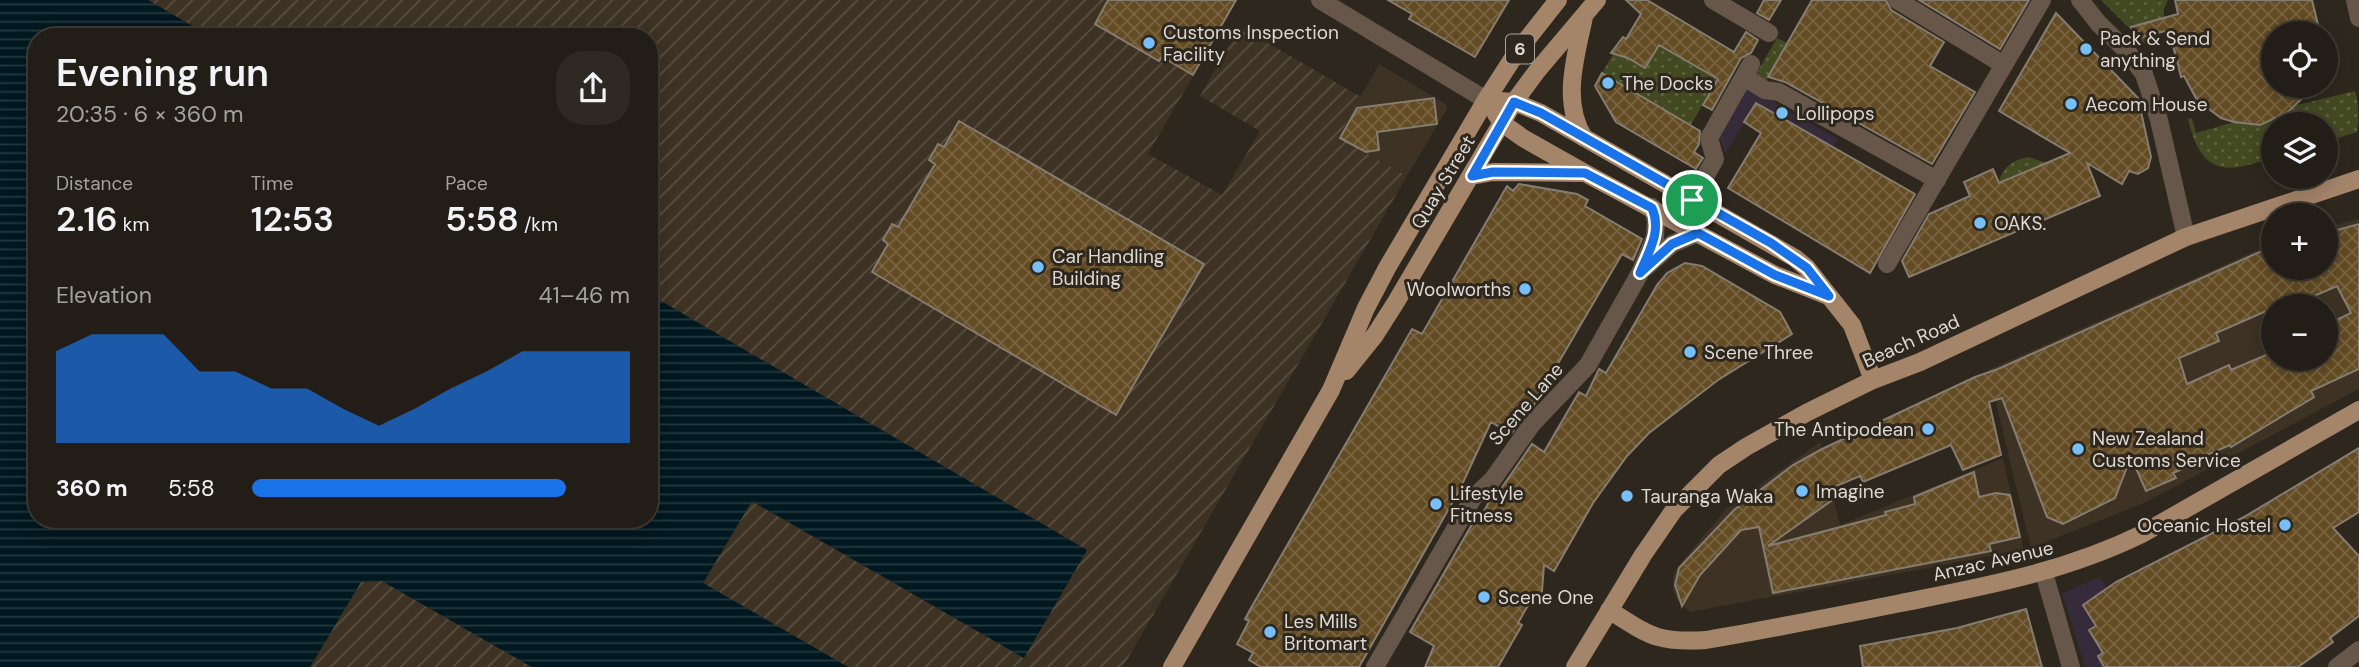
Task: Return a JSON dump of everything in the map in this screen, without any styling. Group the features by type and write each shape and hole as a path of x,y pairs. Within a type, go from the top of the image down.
{"main road":[{"name":"Quay Street","path":"1172,667 1331,390 1366,308 1387,268 1486,100 1517,52 1558,0"},
{"name":"Quay Street","path":"1331,390 1375,335 1514,102 1536,71 1590,7"},
{"path":"1584,138 1572,115 1571,104 1574,66 1590,7"},
{"path":"1486,100 1514,102 1541,113 1795,258 1807,268 1852,326 1873,380"},
{"path":"1486,100 1502,123 1523,138 1775,275 1829,296"},
{"path":"1472,176 1493,172 1585,173"},
{"name":"Beach Road","path":"1574,667 1674,510 1720,465 1808,412 1873,380 1920,362 2186,237 2359,179"},
{"name":"Anzac Avenue","path":"1609,610 1662,640 1706,640 2044,573 2109,550 2142,534 2359,410"}],"street":[{"path":"1320,0 1486,100"},
{"path":"1713,0 1769,33"},
{"path":"1897,0 2004,65"},
{"path":"1887,264 2042,0"},
{"path":"2080,0 2144,74 2157,114 2186,237"},
{"path":"2355,0 2359,18"},
{"path":"1692,200 1715,159 1709,138 1747,71 1765,90 1779,92 1937,180"},
{"name":"Scene Lane","path":"1375,667 1473,498 1493,479 1532,424 1588,365 1640,273 1656,237 1656,221 1652,208"},
{"name":"Scene Lane","path":"1640,273 1672,244 1698,233"},
{"path":"2044,573 2071,667"},
{"path":"2337,667 2359,650"}],"shaded area":[{"path":"148,0 1237,0 1148,154 1222,195 1260,131 1200,96 1240,27 1361,97 1338,137 1407,176 1123,667 848,667 703,583 751,501 1024,658 1087,550 658,299 658,28 196,28"},
{"path":"1379,64 1446,104 1447,109 1407,176 1337,137"},
{"name":"Lollipops","path":"1747,87 1838,139 1833,147 1756,103 1725,154 1719,136"},
{"path":"2359,219 2359,389 2146,502 2031,548 1988,370 2261,248 2261,280 2338,280 2338,224"},
{"path":"1820,442 1840,525 2003,458 2024,550 1690,612 1678,602 1673,590 1676,569 1726,509"},
{"path":"2100,577 2155,667 2085,667 2062,593"},
{"path":"382,581 532,667 310,667 361,582"}],"green space":[{"path":"2101,0 2168,0 2164,18 2156,21 2158,33 2146,45"},
{"path":"1777,38 1787,43 1765,83 1752,75 1756,68 1759,69"},
{"path":"1659,45 1718,79 1690,126 1602,73 1614,53"},
{"path":"2355,91 2357,132 2338,138 2338,112 2288,112 2297,105 2338,98 2338,95"},
{"path":"2192,118 2196,133 2234,122 2254,125 2261,123 2261,161 2228,168 2217,166 2200,151 2188,119"},
{"path":"2028,157 2047,163 1999,183 2009,165"}],"water":[{"path":"0,0 148,0 196,28 28,28 28,528 658,528 658,299 1087,550 1024,658 752,501 703,583 848,667 532,667 382,581 361,582 310,667 0,667"}],"building":[{"path":"1108,0 1236,0 1193,75 1162,57 1159,61 1095,24"},
{"path":"1388,0 1509,0 1475,57 1409,19 1412,14"},
{"path":"1626,0 1647,0 1734,52 1746,32 1758,40 1751,53 1741,58 1712,110 1703,105 1718,79 1659,45 1645,68 1628,58 1611,53 1623,37 1626,39 1641,14"},
{"path":"1764,0 1781,0 1769,20 1757,13"},
{"path":"1812,0 1886,0 1891,10 1944,42 1930,66 1975,92 1932,164 1785,82 1768,77"},
{"path":"1919,0 2029,0 2000,49"},
{"path":"2175,0 2312,0 2317,21 2261,21 2261,98 2303,98 2288,112 2261,112 2260,125 2221,118 2197,100 2184,76 2181,77 2169,30 2135,39 2131,27 2178,14"},
{"path":"2056,13 2138,98 2151,157 2148,168 2138,174 2129,171 2122,184 2087,163 2100,196 1909,277 1902,261 1929,214 1970,196 1964,182 1993,169 1999,183 2070,153 1999,111"},
{"path":"1602,73 1700,131 1699,144 1694,152 1703,158 1696,169 1616,122 1595,86"},
{"path":"1434,98 1437,124 1377,132 1379,150 1366,152 1340,138 1357,108"},
{"path":"1756,103 1915,194 1870,273 1728,188 1761,133 1744,122"},
{"name":"Car Handling Building","path":"959,121 1204,264 1116,415 872,272 888,244 883,240 892,224 898,227 935,164 929,160 938,144 944,147"},
{"path":"1519,184 1577,194 1588,200 1585,206 1642,239 1633,260 1622,254 1532,408 1511,434 1491,422 1460,489 1359,667 1261,667 1249,660 1253,653 1237,644 1249,621 1245,619 1412,329 1422,334 1507,186 1513,191"},
{"path":"2359,224 2359,369 2311,391 2314,397 2231,447 2230,445 2195,460 2196,463 2173,473 2176,478 2146,491 2131,457 2115,498 2063,524 2047,517 2002,398 1989,402 2001,455 1963,470 1951,445 1863,482 1860,476 1829,489 1831,501 1768,546 1886,515 1885,512 1915,504 1914,497 1974,472 1979,497 1996,493 2010,495 2020,537 1989,544 1991,551 1773,593 1759,527 1741,530 1700,575 1682,606 1675,585 1679,568 1734,510 1793,465 1975,377 2261,251 2261,280 2338,280 2338,230"},
{"path":"1685,263 1702,266 1780,312 1792,334 1718,380 1649,433 1627,456 1593,503 1554,571 1544,565 1542,591 1527,607 1518,623 1522,625 1498,667 1425,667 1434,646 1410,632 1478,514 1481,516 1493,495 1498,493 1532,444 1544,452 1579,392 1586,396 1599,369 1606,373 1657,285 1667,273"},
{"path":"2359,448 2359,512 2333,528 2359,556 2359,616 2330,638 2333,642 2298,667 2104,667 2098,656 2103,653 2089,630 2096,626 2083,605 2116,582 2244,517"},
{"path":"2026,609 2042,667 1863,667 1860,646 1957,628"}],"place":[{"name":"Customs Inspection Facility","path":"1149,43"},
{"name":"Pack & Send anything","path":"2086,49"},
{"name":"The Docks","path":"1608,83"},
{"name":"Aecom House","path":"2071,104"},
{"name":"Lollipops","path":"1782,113"},
{"name":"OAKS.","path":"1980,223"},
{"name":"Car Handling Building","path":"1038,267"},
{"name":"Woolworths","path":"1525,289"},
{"name":"Scene Three","path":"1690,352"},
{"name":"The Antipodean","path":"1928,429"},
{"name":"New Zealand Customs Service","path":"2078,449"},
{"name":"Imagine","path":"1802,491"},
{"name":"Tauranga Waka","path":"1627,496"},
{"name":"Lifestyle Fitness","path":"1436,504"},
{"name":"Oceanic Hostel","path":"2285,525"},
{"name":"Scene One","path":"1484,597"},
{"name":"Les Mills Britomart","path":"1270,632"}],"route":[{"path":"1514,102 1541,113 1692,200 1795,258 1807,268 1829,296 1775,275 1698,233 1672,244 1640,273 1656,237 1656,221 1652,208 1585,173 1493,172 1472,176 1514,102"}]}
